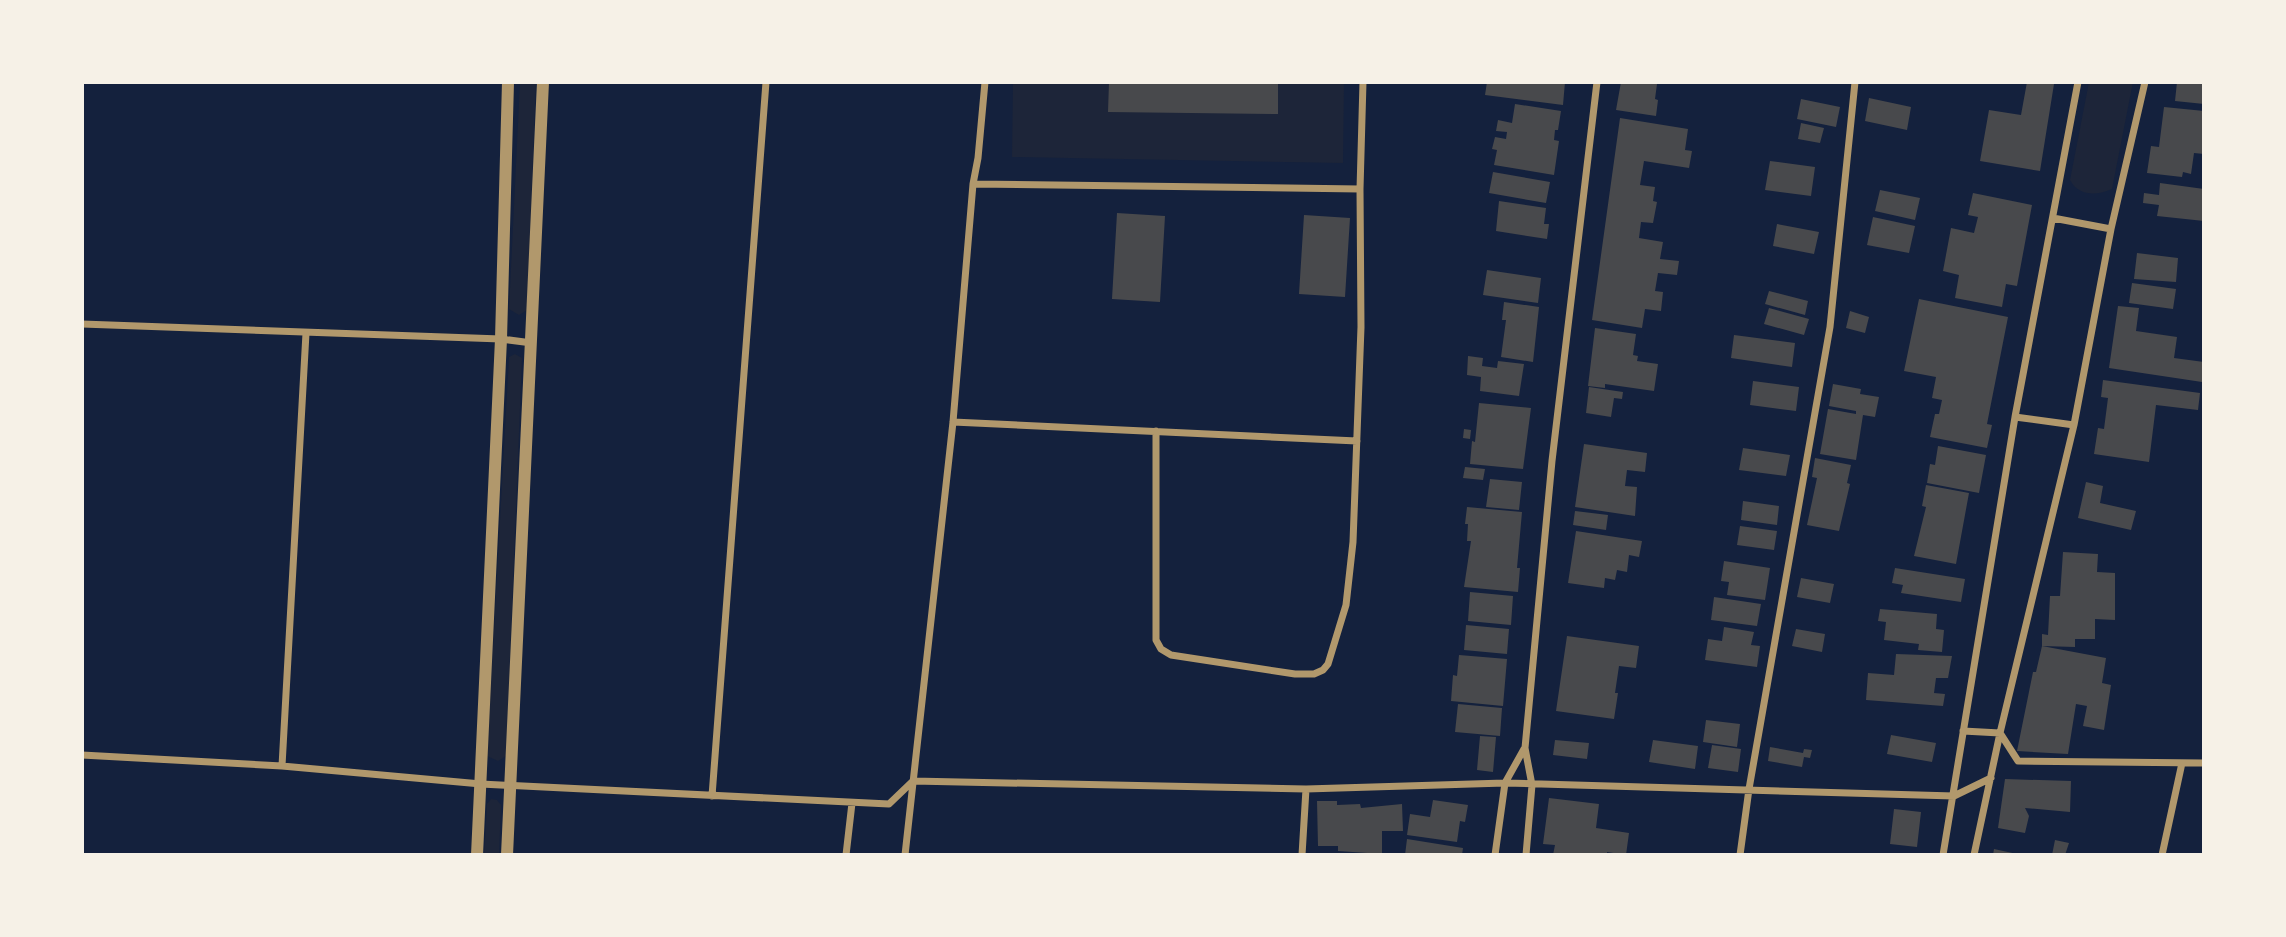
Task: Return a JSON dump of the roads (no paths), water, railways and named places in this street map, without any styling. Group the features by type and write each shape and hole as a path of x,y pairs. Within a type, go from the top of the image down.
{"street":[{"path":"477,855 501,340 508,82"},
{"path":"508,855 543,82"},
{"path":"712,796 766,82"},
{"path":"905,855 953,422 973,184 985,82"},
{"path":"1156,432 1156,640 1161,649 1171,655 1295,674 1314,674 1323,670 1328,664 1346,605 1353,542 1361,327 1360,189 1363,82"},
{"path":"1526,855 1532,785 1525,748 1552,461 1597,82"},
{"path":"1740,855 1749,789 1830,327 1855,82"},
{"path":"1943,855 2015,417 2078,82"},
{"path":"1974,855 2000,733 2074,425 2111,229 2144,82"},
{"path":"973,184 1360,189"},
{"path":"2053,218 2111,229"},
{"path":"82,324 532,343"},
{"path":"282,766 306,333"},
{"path":"2015,417 2074,425"},
{"path":"953,422 1357,441"},
{"path":"1964,731 2000,733"},
{"path":"2000,733 2018,761 2204,763"},
{"path":"1495,855 1505,783 1525,748"},
{"path":"82,755 282,766 511,786 889,804 913,780 1306,789 1505,783 1954,796 1991,778"},
{"path":"2162,855 2182,763"},
{"path":"1302,855 1306,789"},
{"path":"846,855 852,803"}]}
